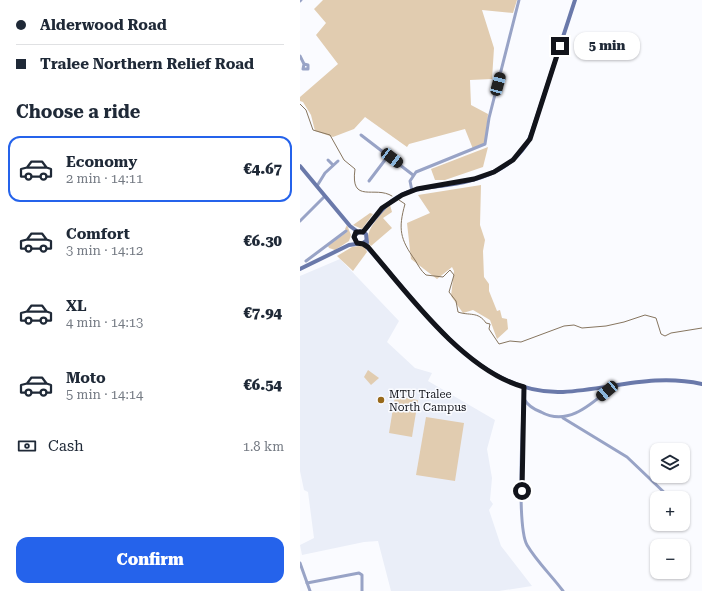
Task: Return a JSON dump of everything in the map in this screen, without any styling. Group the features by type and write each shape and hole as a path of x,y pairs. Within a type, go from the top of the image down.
{"main road":[{"path":"575,0 532,132 527,143 519,154 502,168 480,177 447,185 412,190 387,204 364,233 365,242 441,330 484,368 507,381 524,387 563,392 652,380 681,381 702,384"},
{"path":"300,166 356,233 364,233"},
{"path":"300,269 331,255 348,245 354,239 356,233"},
{"path":"354,239 357,243"},
{"path":"348,245 365,242"}],"street":[{"path":"412,190 410,181 413,175 485,144 489,118 519,0"},
{"path":"300,56 304,64"},
{"path":"361,135 413,175"},
{"path":"369,181 388,156"},
{"path":"328,160 333,165"},
{"path":"317,186 325,173 338,161"},
{"path":"300,221 325,196"},
{"path":"306,259 346,231"},
{"path":"326,246 331,255"},
{"path":"524,387 522,506 524,533 527,545 563,591"},
{"path":"563,418 581,410 607,391"},
{"path":"524,397 527,405 537,411 546,415 563,418 627,458 662,491"},
{"path":"300,563 310,591"},
{"path":"307,583 359,573 362,575 362,591"}],"shaded area":[{"path":"323,0 517,0 513,13 482,10 494,48 492,79 470,80 471,105 488,114 485,143 473,149 465,129 409,144 407,147 365,117 354,129 333,137 315,131 311,115 303,102 300,101 300,97 338,64 316,35 326,23 314,9"},
{"path":"488,147 483,167 445,180 435,180 431,169"},
{"path":"481,185 480,225 485,240 483,251 484,277 489,284 489,291 497,311 500,310 502,318 507,319 508,329 497,339 490,320 473,310 463,313 451,296 454,271 452,267 437,279 411,259 407,223 430,213 418,195"},
{"path":"390,205 392,212 383,218 392,228 371,246 368,241 370,230 377,219"},
{"path":"370,213 373,214 362,229 353,225"},
{"path":"347,225 351,235 349,241 335,250 329,248 328,246 347,232 345,229"},
{"path":"352,247 365,247 367,252 353,271 337,256"},
{"name":"MTU Tralee North Campus","path":"340,259 399,321 387,342 415,368 432,373 428,381 495,420 487,449 492,478 490,500 493,504 489,510 501,546 532,586 499,591 391,591 378,541 364,542 302,555 300,545 314,538 308,492 304,490 300,471 300,276"},
{"path":"368,370 379,378 371,385 364,377"},
{"path":"395,396 418,400 412,437 389,433"},
{"path":"426,417 464,423 455,481 416,475"}],"waterway":[{"path":"300,104 306,110 313,130 330,135 344,160 355,169 354,180 356,187 365,192 385,193 392,196"},
{"path":"399,200 405,204 401,227 403,240 420,268 426,275 443,277 450,270 454,275 449,292 456,301 458,312 477,315 486,323 490,324 489,329 499,344 510,341 521,342 564,326 574,325 582,328 606,326 645,315 656,318 661,334 665,336 671,333 702,328"}],"place":[{"name":"MTU Tralee North Campus","path":"381,400"}],"route":[{"path":"522,491 524,387 494,375 474,361 441,330 368,247 355,241 354,234 360,231 363,232 382,208 394,198 417,189 447,185 487,175 502,168 513,160 530,139 560,46"}]}
